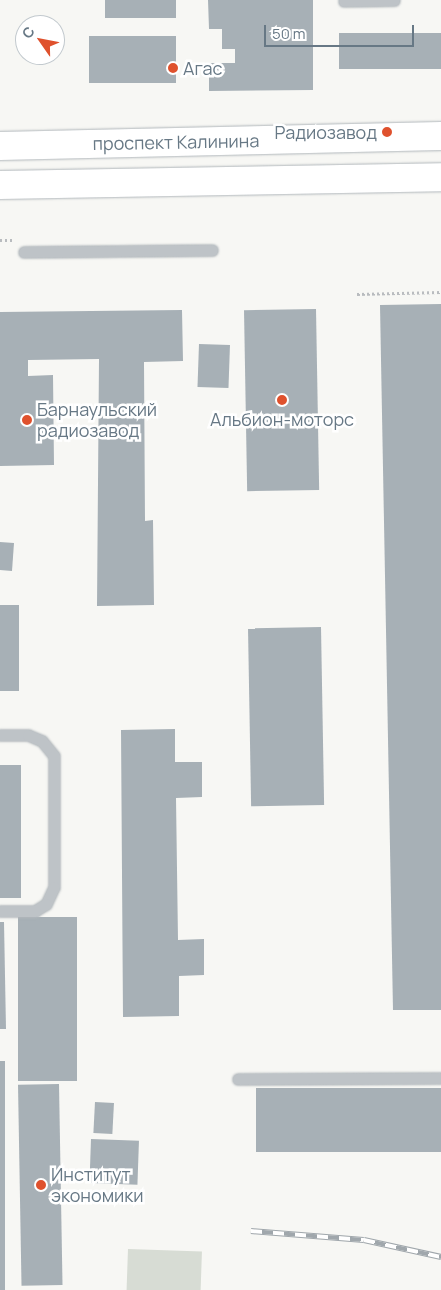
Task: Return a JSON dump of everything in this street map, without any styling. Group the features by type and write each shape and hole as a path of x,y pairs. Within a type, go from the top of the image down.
{"main road":[{"name":"проспект Калинина","path":"0,146 441,136"},
{"path":"0,185 441,177"}],"lane":[{"path":"344,2 394,0"},
{"path":"24,252 212,250"},
{"path":"0,735 28,734 42,741 54,756 54,887 46,904 35,911 0,911"},
{"path":"238,1079 441,1078"}],"path":[{"path":"357,294 441,292"}],"shaded area":[{"path":"128,1249 202,1252 201,1290 127,1290"}],"building":[{"path":"105,0 176,0 176,18 105,18"},
{"path":"208,0 313,0 313,90 209,91 209,63 235,63 235,49 222,49 222,29 209,29"},
{"path":"339,33 441,33 441,69 339,69"},
{"path":"89,36 176,36 176,83 89,83"},
{"path":"441,304 441,1010 393,1010 380,305"},
{"name":"Альбион-моторс","path":"316,309 319,490 247,491 244,310"},
{"name":"Барнаульский радиозавод","path":"182,310 183,361 144,362 145,521 153,520 154,605 97,606 99,359 28,360 28,376 53,375 54,465 0,466 0,312"},
{"path":"199,344 230,345 228,388 197,387"},
{"path":"0,542 14,543 12,571 0,570"},
{"path":"0,605 19,605 19,691 0,691"},
{"path":"321,627 324,805 251,806 248,628"},
{"path":"175,729 175,762 202,762 202,797 176,798 178,940 204,939 204,975 179,976 179,1016 123,1017 121,730"},
{"path":"0,765 21,765 21,898 0,898"},
{"path":"18,917 77,917 77,1081 18,1081"},
{"path":"0,922 4,922 6,1029 0,1029"},
{"path":"0,1061 5,1061 5,1290 0,1290"},
{"name":"Институт экономики","path":"59,1084 63,1285 22,1286 18,1085"},
{"path":"256,1088 441,1088 441,1152 256,1152"},
{"path":"95,1102 114,1103 112,1134 93,1133"},
{"path":"91,1139 139,1141 137,1185 89,1183"}],"railway":[{"path":"251,1231 364,1240 441,1257"}],"place":[{"name":"Агас","path":"173,68"},
{"name":"Радиозавод","path":"387,132"},
{"name":"Альбион-моторс","path":"282,400"},
{"name":"Барнаульский радиозавод","path":"27,420"},
{"name":"Институт экономики","path":"41,1185"}]}
